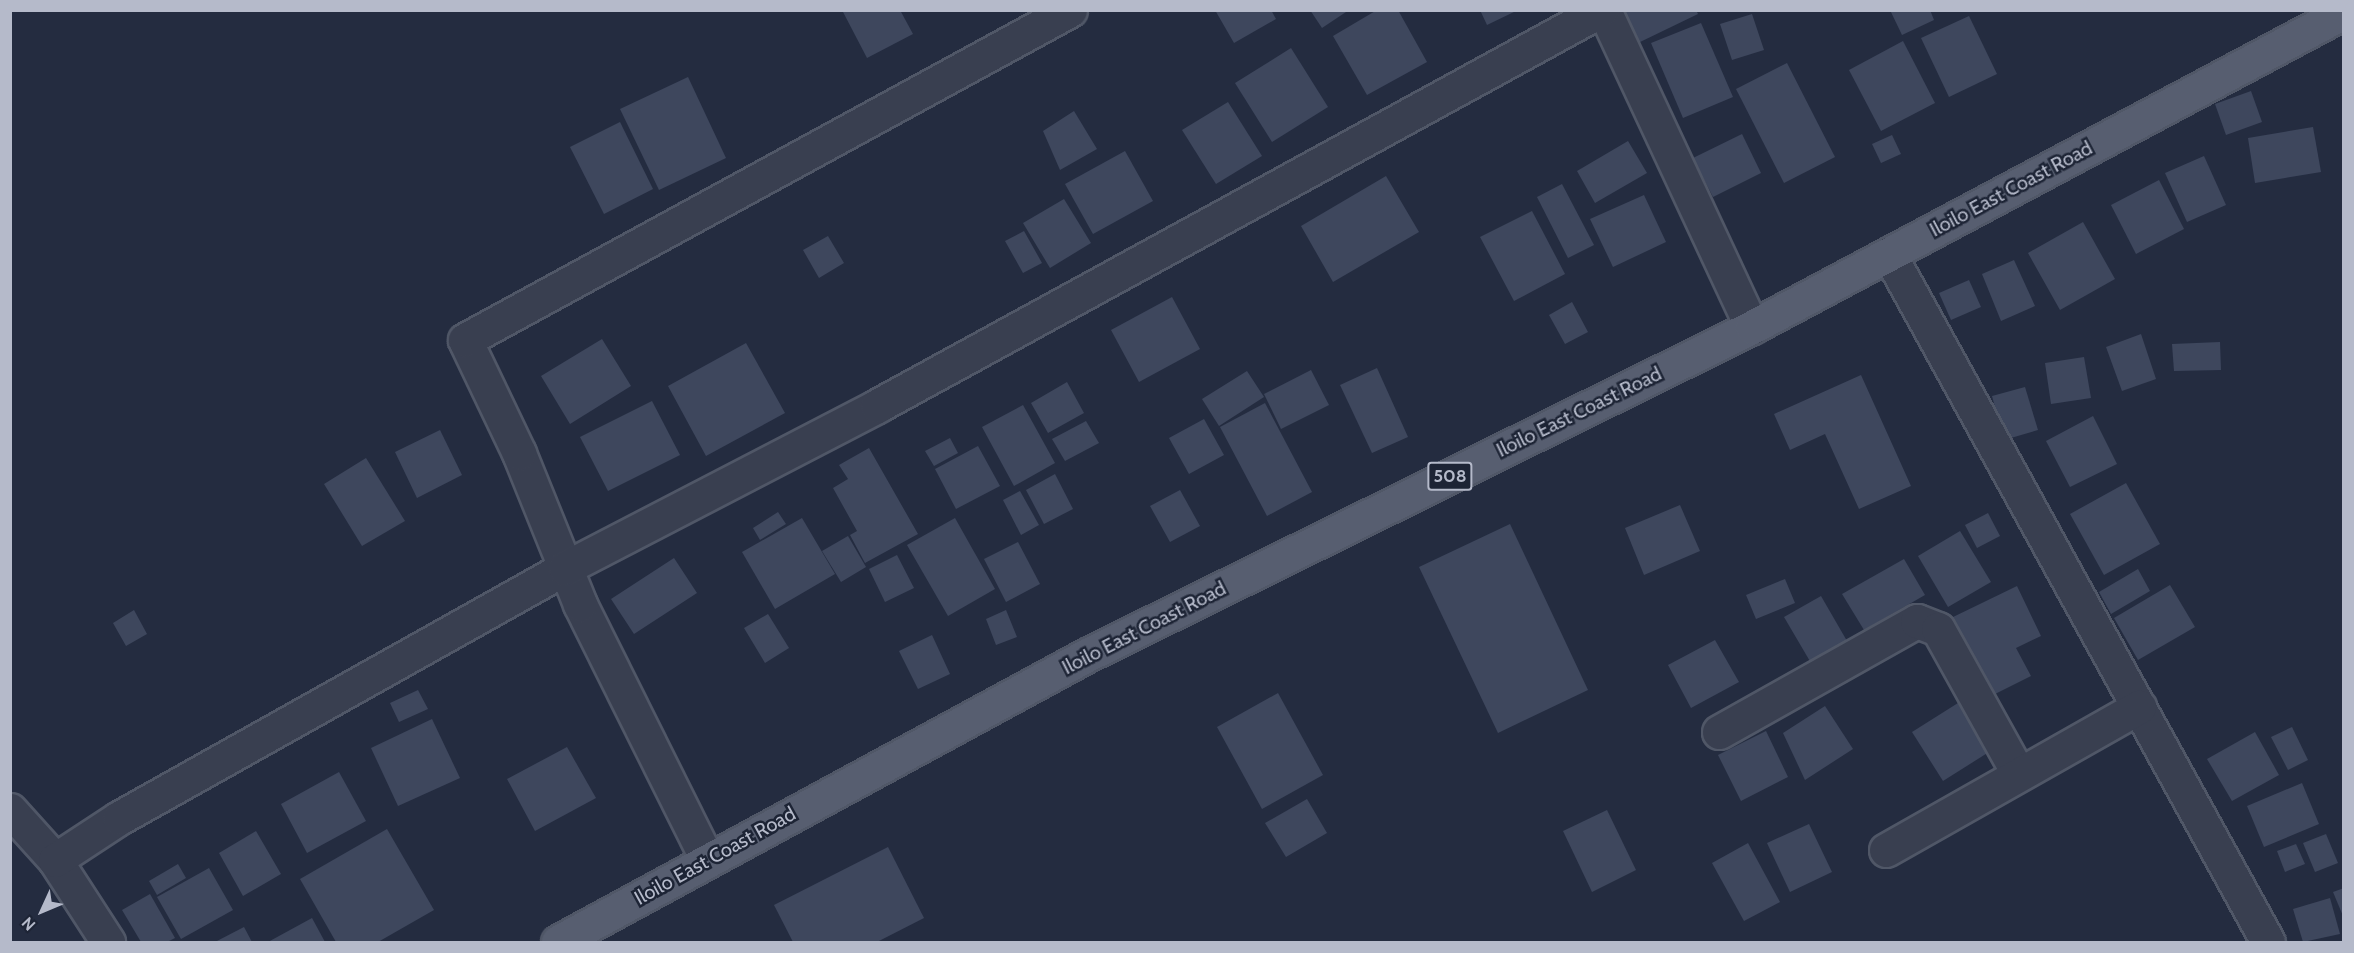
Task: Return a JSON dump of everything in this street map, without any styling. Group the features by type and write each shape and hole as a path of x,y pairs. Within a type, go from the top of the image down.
{"main road":[{"name":"Iloilo East Coast Road","path":"558,942 1087,654 1752,327 2343,12"}],"street":[{"path":"708,859 566,568 465,340 1070,10"},
{"path":"55,860 119,818 566,568 877,406 1603,10 1752,327"},
{"path":"1888,254 2268,942"},
{"path":"1719,732 1917,621 1938,629 2018,773"},
{"path":"1886,850 2018,773 2139,707"},
{"path":"10,810 55,860 108,942"}],"building":[{"path":"842,10 900,10 913,34 867,58"},
{"path":"1215,10 1271,10 1276,19 1234,43"},
{"path":"1310,10 1349,10 1322,28"},
{"path":"1377,10 1398,10 1427,62 1367,95 1333,36"},
{"path":"1480,10 1518,10 1487,25"},
{"path":"1621,10 1696,10 1698,14 1638,43"},
{"path":"1890,10 1930,10 1934,20 1902,35"},
{"path":"1752,14 1764,50 1732,60 1720,24"},
{"path":"1969,16 1997,74 1949,97 1921,38"},
{"path":"1701,23 1733,97 1683,118 1651,43"},
{"path":"1903,41 1935,103 1881,131 1849,70"},
{"path":"1291,48 1328,107 1272,142 1235,83"},
{"path":"1787,63 1835,157 1784,183 1736,89"},
{"path":"688,77 726,158 659,190 620,109"},
{"path":"2251,91 2262,122 2226,135 2215,104"},
{"path":"1228,102 1262,156 1216,184 1182,130"},
{"path":"1074,111 1097,149 1060,170 1043,131"},
{"path":"620,122 653,189 604,214 570,147"},
{"path":"2313,127 2321,172 2255,183 2248,138"},
{"path":"1742,134 1761,173 1713,197 1693,158"},
{"path":"1892,135 1901,154 1881,163 1872,144"},
{"path":"1628,141 1647,173 1595,203 1577,171"},
{"path":"1125,151 1153,201 1093,234 1065,184"},
{"path":"2204,156 2226,205 2187,222 2165,173"},
{"path":"1386,176 1419,232 1333,282 1301,226"},
{"path":"2159,180 2184,229 2136,254 2111,205"},
{"path":"1562,184 1594,245 1568,258 1537,197"},
{"path":"1644,195 1666,242 1613,267 1590,219"},
{"path":"1064,199 1091,243 1050,268 1023,223"},
{"path":"1532,211 1565,274 1514,301 1480,237"},
{"path":"2083,222 2115,279 2060,310 2028,253"},
{"path":"1024,231 1042,263 1023,273 1005,241"},
{"path":"828,236 844,263 819,278 803,250"},
{"path":"2014,260 2035,306 2001,321 1982,274"},
{"path":"1969,280 1981,307 1951,320 1939,293"},
{"path":"1172,297 1200,349 1139,382 1111,330"},
{"path":"1572,302 1588,332 1565,344 1549,315"},
{"path":"2141,334 2156,379 2122,391 2106,347"},
{"path":"602,339 631,386 570,424 541,376"},
{"path":"2220,342 2221,370 2174,371 2172,344"},
{"path":"746,343 785,413 706,456 668,386"},
{"path":"2084,357 2091,398 2051,404 2045,363"},
{"path":"1377,368 1408,437 1372,453 1340,385"},
{"path":"1311,370 1329,405 1281,429 1264,394"},
{"path":"1247,371 1264,397 1219,426 1202,399"},
{"path":"1861,375 1911,486 1859,509 1825,434 1790,450 1774,414"},
{"path":"1067,382 1084,413 1048,433 1031,403"},
{"path":"2025,387 2038,430 2004,440 1992,396"},
{"path":"652,401 680,455 608,491 580,437"},
{"path":"1265,403 1312,492 1267,516 1220,427"},
{"path":"1023,405 1055,463 1014,486 982,427"},
{"path":"2093,416 2117,464 2070,487 2046,441"},
{"path":"1204,419 1224,455 1189,474 1169,438"},
{"path":"1086,421 1099,443 1065,461 1052,439"},
{"path":"440,430 462,475 417,498 395,452"},
{"path":"950,438 958,453 934,466 925,451"},
{"path":"978,446 1000,486 956,509 935,469"},
{"path":"869,448 918,534 865,563 850,535 857,531 833,488 848,479 839,465"},
{"path":"366,458 405,521 362,546 324,484"},
{"path":"1055,474 1073,509 1044,524 1026,490"},
{"path":"2126,483 2160,544 2104,575 2070,514"},
{"path":"1180,490 1200,526 1170,542 1150,506"},
{"path":"1020,491 1039,525 1021,535 1003,500"},
{"path":"1680,505 1700,551 1644,575 1625,528"},
{"path":"778,512 786,524 760,540 753,528"},
{"path":"1988,513 2000,536 1977,548 1965,525"},
{"path":"802,518 835,574 775,609 742,552"},
{"path":"955,518 995,589 948,616 907,545"},
{"path":"1510,524 1588,690 1498,733 1419,567"},
{"path":"1960,531 1991,582 1948,607 1918,556"},
{"path":"848,536 866,567 841,582 822,551"},
{"path":"1018,542 1040,584 1006,602 984,559"},
{"path":"897,555 914,588 885,602 869,569"},
{"path":"674,558 697,593 634,634 611,599"},
{"path":"1904,559 1925,595 1864,630 1842,594"},
{"path":"2138,569 2150,591 2111,614 2099,592"},
{"path":"1785,579 1795,603 1756,619 1746,595"},
{"path":"2170,585 2195,627 2138,660 2114,618"},
{"path":"2017,586 2041,636 2016,648 2031,676 1989,697 1951,618"},
{"path":"1821,596 1847,641 1811,663 1784,617"},
{"path":"134,610 147,634 126,646 113,623"},
{"path":"1006,610 1017,637 996,645 986,619"},
{"path":"768,614 789,648 765,663 744,628"},
{"path":"932,635 950,674 918,689 899,651"},
{"path":"1715,640 1739,682 1691,708 1668,665"},
{"path":"418,690 428,709 399,722 390,703"},
{"path":"1278,693 1323,775 1262,809 1217,727"},
{"path":"1958,703 1989,752 1943,781 1912,732"},
{"path":"1825,706 1853,749 1805,780 1783,733"},
{"path":"432,719 460,778 398,806 371,748"},
{"path":"2292,727 2308,760 2288,770 2271,737"},
{"path":"1766,731 1788,777 1741,801 1718,755"},
{"path":"2255,732 2279,775 2232,801 2207,759"},
{"path":"567,747 596,798 535,831 507,779"},
{"path":"339,772 366,821 307,853 281,804"},
{"path":"2302,783 2319,824 2264,847 2247,806"},
{"path":"1307,799 1327,833 1286,857 1265,823"},
{"path":"1607,810 1636,870 1592,892 1563,831"},
{"path":"1809,824 1832,872 1790,892 1767,843"},
{"path":"387,829 434,910 378,942 336,942 300,879"},
{"path":"256,831 281,874 243,896 219,853"},
{"path":"2326,834 2338,863 2315,872 2303,843"},
{"path":"1748,843 1780,902 1744,921 1712,863"},
{"path":"2296,844 2305,864 2285,872 2277,851"},
{"path":"888,847 924,918 877,942 793,942 774,905"},
{"path":"178,864 186,878 157,895 149,881"},
{"path":"209,868 233,910 181,939 157,897"},
{"path":"2344,888 2344,916 2343,916 2333,892"},
{"path":"150,894 175,938 167,942 141,942 122,910"},
{"path":"2330,898 2340,934 2303,942 2293,909"},
{"path":"312,918 325,942 268,942"},
{"path":"244,927 252,942 215,942"}]}
